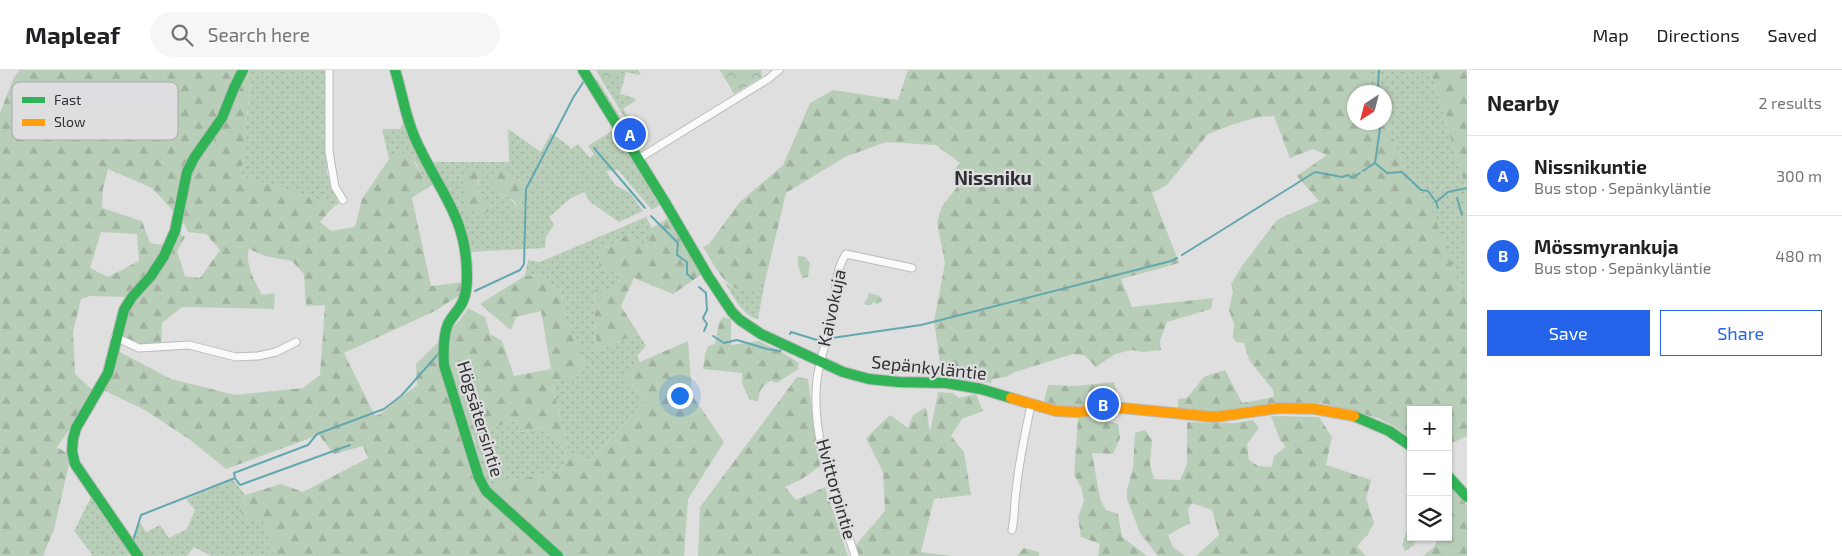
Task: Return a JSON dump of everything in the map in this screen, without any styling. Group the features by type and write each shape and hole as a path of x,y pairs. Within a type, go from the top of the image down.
{"street":[{"path":"138,556 74,464 70,448 74,432 108,374 115,337 130,300 154,272 172,239 187,172 195,156 221,119 232,89 243,70"},
{"path":"329,70 329,151 334,180 343,200"},
{"name":"Högsätersintie","path":"395,70 414,135 424,159 445,190 454,208 465,241 468,258 466,294 448,322 443,348 444,365 479,478 486,491 558,556"},
{"name":"Sepänkyläntie","path":"583,70 708,276 732,312 740,320 761,334 820,362 843,372 869,379 946,383 966,386 994,392 1031,405 1056,411 1078,412 1122,408 1204,417 1229,416 1279,408 1316,408 1372,423 1407,443"},
{"path":"638,159 768,80 779,70"},
{"name":"Kaivokuja","path":"820,362 833,312 835,286 842,260 846,254 912,268"},
{"path":"115,337 140,348 189,345 236,357 258,356 276,352 296,342"},
{"name":"Hvittorpintie","path":"820,362 816,390 818,424 824,463 854,556"},
{"path":"1012,530 1016,511 1015,493 1019,466 1031,405"},
{"path":"1452,480 1467,497"}],"green space":[{"path":"20,70 239,70 228,87 218,116 206,135 175,213 152,188 108,169 103,189 102,208 142,221 150,243 164,245 152,270 128,297 90,296 81,299 73,332 75,374 96,393 57,447 68,454 70,460 54,529 43,556 0,556 0,113 12,82 12,140 178,140 178,82 12,82","holes":["101,232 137,234 139,261 108,277 90,268"]},
{"path":"248,70 327,70 325,104 327,173 339,204 335,205 241,176 251,79"},
{"path":"248,70 251,79 241,176 335,205 320,222 331,231 355,227 362,199 389,159 399,151 410,157 420,171 427,188 412,198 431,286 464,282 460,295 435,311 344,353 375,416 417,385 416,364 461,319 468,308 485,317 490,334 502,341 514,376 551,369 541,311 516,317 511,330 480,304 525,276 545,275 546,283 560,289 567,325 585,361 579,375 552,382 568,451 590,462 644,401 627,377 640,362 688,341 692,395 724,442 688,499 684,556 274,556 273,544 263,522 249,522 239,510 245,495 281,484 303,492 368,458 363,446 334,454 319,435 226,469 189,439 143,409 103,390 118,351 171,379 235,395 303,388 320,375 325,305 306,306 304,274 292,261 265,256 249,249 248,261 253,278 262,295 275,293 274,309 182,307 162,323 161,344 140,345 120,336 133,302 177,232 185,237 177,251 185,276 200,278 220,250 206,234 188,232 182,220 191,176 199,159 225,122 236,92","holes":["516,420 520,432 543,428 559,442 567,463 559,472 490,484 479,478 466,439"]},
{"path":"596,70 622,70 603,82"},
{"path":"607,70 638,70 641,74 626,72 620,94 635,98 636,100 623,109 637,127 648,122 634,131 600,77"},
{"path":"720,70 761,70 762,77 734,94"},
{"path":"908,70 1365,70 1371,85 1347,85 1347,130 1389,130 1414,191 1428,200 1467,304 1467,436 1452,443 1452,406 1407,406 1407,436 1378,418 1320,403 1268,406 1223,414 1178,412 1178,399 1187,398 1204,377 1225,370 1242,403 1274,397 1273,390 1249,360 1244,343 1236,342 1233,337 1234,324 1229,310 1233,291 1231,284 1242,266 1277,220 1319,201 1297,176 1327,155 1313,149 1290,158 1274,116 1259,117 1208,134 1167,185 1152,193 1179,263 1121,279 1132,307 1213,298 1211,309 1167,322 1160,341 1161,350 1143,352 1132,350 1115,354 1096,367 1084,355 1073,354 1015,372 1006,377 992,379 991,383 942,377 934,321 945,263 937,222 942,206 963,180 954,170 960,163 936,145 886,142 845,157 786,193 764,286 752,290 742,290 726,282 703,247 709,244 740,202 783,165 810,103 833,90 898,100"},
{"path":"1365,70 1430,70 1467,192 1467,304 1414,191 1389,130 1392,130 1392,85 1371,85"},
{"path":"1430,70 1467,70 1467,192"},
{"path":"597,79 629,131 621,125 595,81"},
{"path":"405,120 436,183 427,188 417,164 399,151 389,159 382,129 400,129"},
{"path":"508,129 541,152 551,133 571,149 578,144 590,158 594,154 588,146 615,129 650,189 662,203 652,210 618,170 606,171 615,185 630,193 643,211 619,222 590,202 584,192 571,198 549,217 554,225 546,237 545,248 470,252 428,162 509,162","holes":["482,169 477,189 483,196 483,205 466,209 466,190","500,171 524,183 533,184 522,201 521,210 518,210 514,203 506,196 495,194 494,187"]},
{"path":"464,168 482,169 484,180 478,180 477,189 483,196 483,204 490,201 492,209 480,217 475,210 469,213 466,209 466,190 462,181"},
{"path":"500,171 524,183 533,184 522,201 521,210 518,210 514,201 502,194 495,195 491,179"},
{"path":"646,217 652,228 647,247 628,234 600,251 623,275 613,292 593,291 597,351 638,333 646,346 637,356 640,362 627,377 644,401 590,462 568,451 552,381 579,375 585,361 567,325 560,289 546,283 545,275 525,276 528,260 540,262"},
{"path":"668,218 702,274 673,294 634,278 621,306 638,333 597,351 593,290 613,292 623,275 599,269 600,251 628,234 647,246 652,228"},
{"path":"798,256 805,257 810,263 808,277 803,278 799,270"},
{"path":"725,283 744,290 764,286 758,319 743,310"},
{"path":"868,293 878,295 882,302 866,305 864,303"},
{"path":"723,317 731,319 731,345 759,341 799,363 798,369 777,383 771,381 765,385 760,392 758,402 749,399 742,383 742,373 703,369 708,346 715,344 719,323"},
{"path":"797,377 808,379 820,466 802,479 785,487 796,500 825,487 848,556 698,556 700,507"},
{"path":"1114,382 1120,404 1087,409 1044,405 1048,385 1076,386"},
{"path":"938,392 953,393 959,398 976,394 983,411 962,419 951,436 964,452 971,495 934,499 921,552 952,556 858,556 855,546 885,511 883,472 866,438 890,415 908,428 913,415 926,407 930,432"},
{"path":"1095,416 1118,424 1120,438 1113,454 1092,453 1100,499 1106,510 1118,514 1122,537 1147,556 1098,556 1100,544 1081,537 1078,517 1084,501 1081,487 1074,475 1078,418"},
{"path":"1271,416 1319,417 1332,437 1326,465 1371,480 1366,498 1374,523 1368,534 1357,546 1366,556 1196,556 1219,535 1212,510 1192,503 1188,509 1190,523 1168,535 1173,547 1185,556 1158,556 1140,533 1127,499 1127,490 1133,468 1135,433 1145,430 1152,440 1150,465 1154,479 1180,480 1187,464 1187,422 1235,423 1253,420 1259,428 1247,444 1249,460 1258,466 1272,467 1274,456 1286,447 1280,440"},
{"path":"516,420 520,432 543,428 553,435 561,447 567,463 559,472 490,484 484,477 473,435"},
{"path":"233,479 245,495 239,510 263,522 273,544 274,556 211,556 194,547 187,556 143,556 132,539 139,521 146,532 160,525 169,538 187,529 195,510 186,499"},
{"path":"1452,489 1454,489 1467,506 1467,556 1423,556 1435,546 1437,541 1452,541"},
{"path":"91,497 130,552 129,556 90,556 92,554 74,531"},
{"path":"1407,530 1407,541 1416,541 1414,545 1405,551 1402,545"},
{"path":"1024,548 1039,552 1039,556 1017,556"}],"waterway":[{"path":"1378,85 1379,70"},
{"path":"475,291 520,270 524,264 526,189 573,98 584,81"},
{"path":"1375,163 1380,130"},
{"path":"594,148 645,208"},
{"path":"1363,171 1375,163 1387,173 1402,172 1421,190 1428,191 1438,208"},
{"path":"1182,255 1315,172 1342,177 1348,175 1352,178 1360,173"},
{"path":"1436,202 1448,192 1467,188"},
{"path":"1457,198 1462,215"},
{"path":"651,216 678,243 677,255 687,262 687,274 693,279"},
{"path":"832,338 921,325 1177,258"},
{"path":"699,287 706,293 707,310 703,318 707,324 704,331"},
{"path":"790,334 791,332 817,340 822,339"},
{"path":"713,336 724,343 737,340 767,349 781,350"},
{"path":"133,541 141,515 235,478 234,473 308,445 317,434 384,409 401,396 439,353"},
{"path":"235,478 240,485 350,445"}],"traffic: fast":[{"path":"138,556 75,464 72,451 73,439 76,428 108,373 124,310 164,256 175,231 187,172 194,158 222,118 243,70"},
{"path":"395,70 414,136 449,202 462,235 466,254 467,276 465,297 446,329 444,365 479,478 486,491 558,556"},
{"path":"583,70 708,276 732,312 740,320 761,334 843,372 869,379 946,383 981,389 1011,398"},
{"path":"1354,416 1389,431 1407,443"},
{"path":"1452,480 1467,497"}],"traffic: slow":[{"path":"1011,398 1056,411 1078,412 1122,408 1215,417 1279,408 1315,409 1354,416"}],"place":[{"name":"Nissnikuntie","path":"630,134"},
{"name":"Mössmyrankuja","path":"1103,404"}],"district":[{"name":"Nissniku","path":"993,178"}]}
